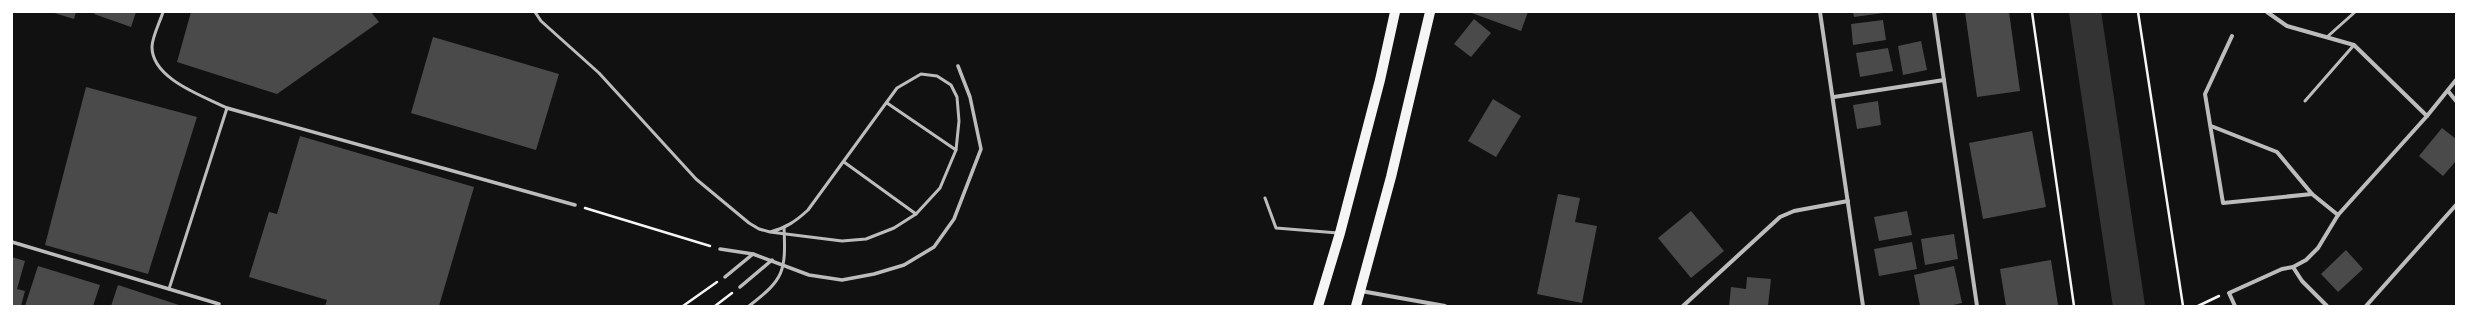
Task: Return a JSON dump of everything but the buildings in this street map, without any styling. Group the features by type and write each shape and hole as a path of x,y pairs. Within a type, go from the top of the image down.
{"main road":[{"path":"1318,306 1340,233 1380,80 1395,12"},
{"path":"1356,306 1416,77 1430,12"}],"street":[{"path":"1820,12 1834,97 1864,306"},
{"path":"1934,12 1977,306"},
{"path":"2267,12 2288,26 2354,45 2427,116"},
{"path":"2232,36 2205,94 2223,203 2312,194"},
{"path":"720,249 752,254 784,264 809,275 842,280 874,274 904,265 934,247 954,218 981,149 970,97 958,66"},
{"path":"1834,97 1944,80"},
{"path":"2235,306 2229,293 2282,269 2293,267 2318,248 2338,215 2427,116 2456,80"},
{"path":"2448,90 2456,101"},
{"path":"227,108 575,205"},
{"path":"2211,126 2276,152 2312,194 2338,215"},
{"path":"1683,306 1780,217 1794,211 1848,201"},
{"path":"2366,306 2456,205"},
{"path":"12,242 219,304"},
{"path":"725,277 752,254"},
{"path":"740,287 772,260"},
{"path":"2293,267 2302,281 2328,306"},
{"path":"1361,291 1445,306"}],"lane":[{"path":"163,12 152,47 157,65 167,77 227,108 169,289"},
{"path":"535,12 541,21 599,73 696,179 749,223 758,229 770,232 828,240 866,240 894,228 916,214 940,188 956,150 959,121 957,97 951,85 937,76 921,74 897,88 808,210 797,220 784,228 770,232"},
{"path":"2327,37 2355,12"},
{"path":"2305,101 2354,45"},
{"path":"887,103 956,150"},
{"path":"844,162 916,214"},
{"path":"1265,198 1276,228 1340,233"},
{"path":"749,306 779,280 784,264 784,228"}],"path":[{"path":"2032,12 2074,306"},
{"path":"2138,12 2183,306"},
{"path":"575,205 720,249"},
{"path":"683,306 725,277"},
{"path":"715,306 740,287"},
{"path":"2198,306 2211,298"}],"waterway":[{"path":"2085,12 2129,306"}]}
